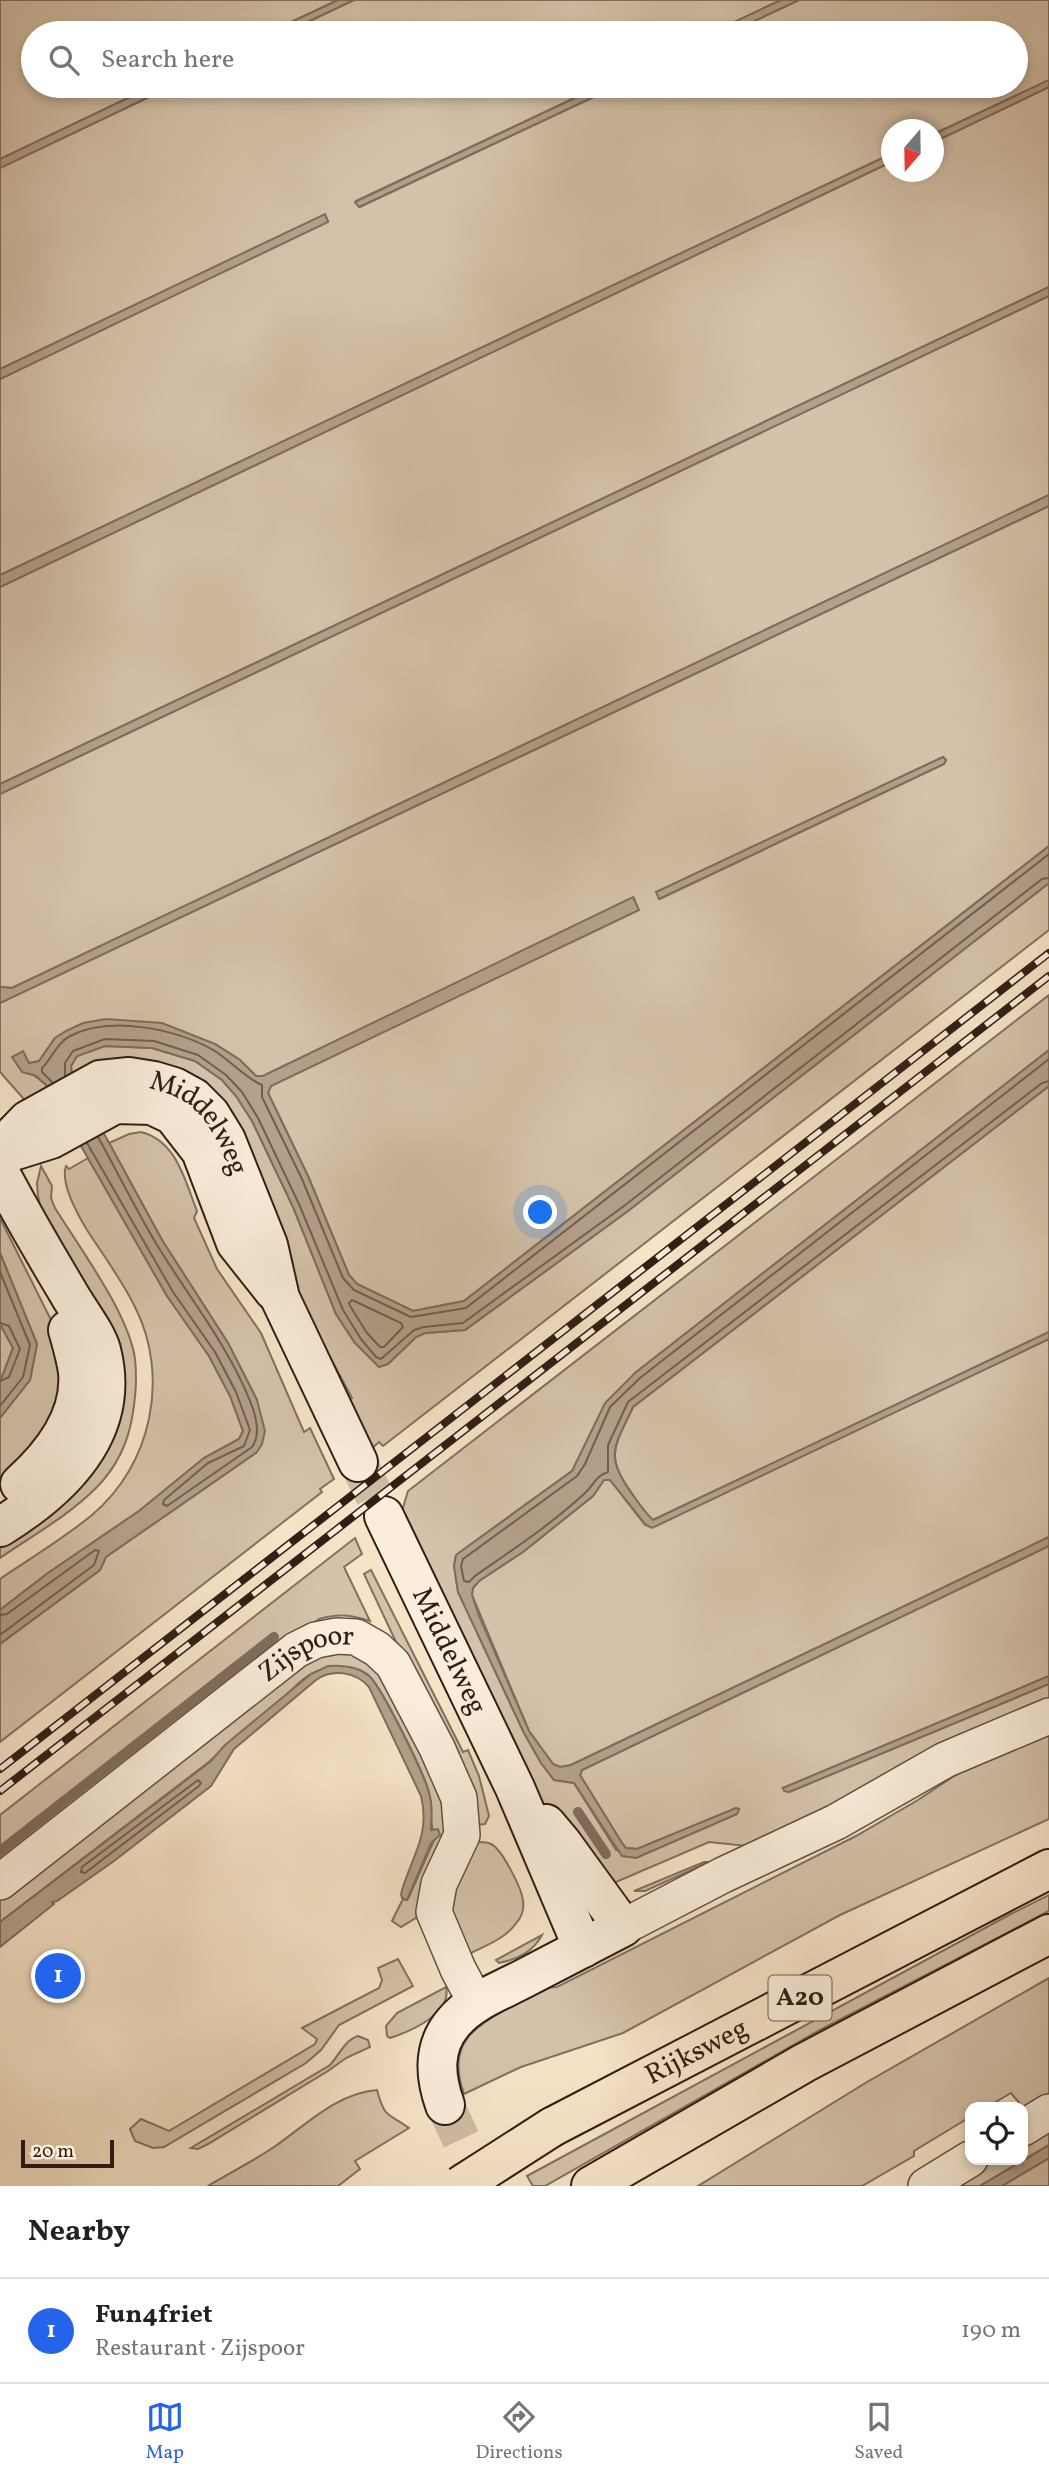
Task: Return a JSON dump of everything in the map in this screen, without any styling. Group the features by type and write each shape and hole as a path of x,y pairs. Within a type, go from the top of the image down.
{"highway":[{"name":"Rijksweg","path":"460,2186 552,2127 1049,1869"},
{"name":"A20","path":"590,2186 804,2063 1049,1934"}],"street":[{"name":"Middelweg","path":"0,1155 108,1092 133,1103 152,1105 173,1115 201,1151 236,1243 280,1298 358,1462"},
{"name":"Middelweg","path":"0,1149 28,1120 44,1127"},
{"path":"0,1173 37,1242 100,1347 105,1383 98,1426 75,1466 54,1486 0,1527"},
{"path":"0,1501 32,1473 55,1447 75,1403 78,1375 74,1352 37,1242"},
{"name":"Middelweg","path":"384,1516 515,1788 583,1948"},
{"name":"Zijspoor","path":"0,1882 296,1650 316,1640 337,1636 356,1637 377,1649 393,1664 438,1748 460,1798 462,1835 439,1884 434,1912 476,2003"},
{"path":"446,2105 437,2081 442,2040 452,2023 476,2003 723,1875 836,1822 945,1760 1049,1716"},
{"name":"Middelweg","path":"515,1788 562,1843 623,1927"},
{"path":"1028,2125 1049,2112"},
{"path":"926,2186 965,2162"}],"shaded area":[{"path":"0,0 338,0 293,21 21,21 21,98 128,98 0,159"},
{"path":"354,0 781,0 736,21 309,21"},
{"path":"799,0 1049,0 1049,80 1028,90 1028,21 754,21"},
{"path":"1049,87 1049,287 0,784 0,587 881,167 881,182 944,182 944,137"},
{"path":"147,98 575,98 356,201 360,207 592,98 1011,98 944,129 944,119 881,119 881,159 0,575 0,379 328,221 325,215 0,369 0,168"},
{"path":"1049,296 1049,495 12,988 0,987 0,794"},
{"path":"1049,506 1049,846 464,1301 413,1311 357,1284 349,1275 308,1176 268,1093 271,1085 638,910 634,898 263,1076 256,1076 240,1060 215,1044 55,1038 39,1061 29,1063 12,1057 46,1085 50,1092 29,1105 0,1072 0,1003","holes":["943,757 946,760 944,764 660,899 657,892"]},
{"path":"1049,883 1049,930 383,1446 379,1442 367,1453 343,1404 352,1398 303,1307 258,1188 72,1075 71,1066 77,1056 105,1046 152,1048 195,1061 222,1080 252,1121 293,1207 336,1314 355,1343 388,1364 416,1337 425,1333 465,1330 628,1211"},
{"path":"1049,995 1049,1050 635,1373 572,1471 456,1555 454,1566 458,1592 524,1733 541,1763 554,1780 574,1783 616,1850 636,1858 737,1814 739,1809 637,1849 626,1848 580,1775 582,1770 1049,1546 1049,1676 783,1788 789,1792 1049,1684 1049,1704 747,1846 709,1842 609,1885 528,1784 402,1511 408,1491"},
{"path":"1049,1086 1049,1332 653,1520 621,1477 615,1457 618,1439 633,1407"},
{"path":"141,1132 163,1144 178,1164 197,1211 194,1218 217,1269 261,1333 304,1432 310,1428 334,1479 320,1489 322,1492 0,1742 0,1644 100,1570 106,1557 257,1452 257,1400 228,1343 162,1240 109,1143"},
{"path":"88,1158 167,1296 209,1356 230,1396 243,1431 239,1439 204,1458 139,1511 48,1573 0,1610 0,1579 59,1540 113,1495 129,1471 149,1418 153,1390 146,1334 130,1297 79,1216 65,1181 66,1166 69,1169"},
{"path":"41,1166 52,1186 51,1198 55,1208 102,1281 131,1341 135,1359 135,1399 125,1444 103,1480 74,1508 0,1558 0,1540 94,1460 38,1196 37,1183"},
{"path":"0,1218 50,1318 61,1346 65,1385 38,1450 0,1487 0,1418 30,1380 37,1344 0,1253"},
{"path":"0,1324 13,1348 0,1382"},
{"path":"1049,1339 1049,1537 571,1765 560,1767 553,1764 529,1731 472,1595 473,1588 479,1581 523,1552 593,1496 604,1480 610,1480 645,1525 652,1527"},
{"path":"355,1538 362,1554 344,1567 370,1621 344,1616 319,1619 0,1866 0,1815"},
{"path":"371,1570 463,1752 468,1750 479,1776 489,1816 485,1824 477,1825 413,1671 364,1574"},
{"path":"313,1652 360,1653 399,1698 451,1824 422,1914 401,1927 392,1921 403,1899 407,1900 409,1897 435,1838 427,1786 400,1726 373,1680 361,1671 339,1667 317,1671 303,1679 210,1761 0,1922 0,1894"},
{"path":"1049,1732 1049,1819 840,1915 623,2033 521,2067 464,2094 458,2062 461,2049 475,2030 486,2021 534,1993 557,1987 856,1836 918,1800 972,1764"},
{"path":"474,1844 491,1844 506,1861 522,1895 523,1906 519,1920 507,1933 467,1955 451,1926 451,1889"},
{"path":"709,1862 645,1891 634,1891"},
{"path":"1049,1895 1049,1911 818,2031 545,2186 533,2186 527,2176 1009,1915"},
{"path":"542,1935 524,1954 499,1963 496,1960"},
{"path":"398,1959 413,1986 339,2025 321,2050 306,2063 164,2147 153,2148 135,2141 130,2129 141,2119 169,2131 315,2044 317,2039 302,2028 379,1988 382,1980 378,1968"},
{"path":"1049,1978 1049,2097 1028,2110 1028,2102 1018,2102 1011,2093 996,2102 965,2102 965,2120 914,2151 914,2156 862,2186 698,2186 867,2082"},
{"path":"446,1987 443,2005 428,2020 408,2031 390,2038 387,2036 386,2026 397,2013"},
{"path":"358,2036 368,2040 370,2047 346,2058 208,2144 198,2149 191,2148 330,2065 346,2044"},
{"path":"377,2090 385,2111 409,2128 355,2161 360,2169 338,2186 208,2186 266,2152 322,2111 362,2092"},
{"path":"1049,2126 1049,2145 1028,2157 1028,2138"},
{"path":"1049,2158 1049,2186 1002,2186"},
{"path":"984,2165 1015,2165 980,2186 948,2186"}],"water":[{"path":"338,0 354,0 309,21 293,21"},
{"path":"781,0 799,0 754,21 736,21"},
{"path":"1049,80 1049,87 1028,97 1028,90"},
{"path":"128,98 147,98 0,168 0,159"},
{"path":"575,98 591,98 359,207 355,202"},
{"path":"1011,98 1026,98 944,137 944,129"},
{"path":"881,159 881,167 0,587 0,575"},
{"path":"325,214 328,222 0,379 0,369"},
{"path":"1049,287 1049,296 0,794 0,784"},
{"path":"1049,495 1049,506 0,1003 0,987 12,988"},
{"path":"943,757 946,760 944,764 659,899 656,892"},
{"path":"1049,846 1049,883 628,1211 465,1330 425,1333 416,1337 388,1364 379,1367 355,1343 336,1314 293,1207 252,1121 222,1080 195,1061 152,1048 105,1046 77,1056 71,1066 72,1075 162,1240 228,1343 257,1400 265,1431 257,1452 106,1557 100,1570 0,1644 0,1610 48,1573 139,1511 204,1458 239,1439 243,1431 230,1396 209,1356 167,1296 46,1085 36,1076 22,1072 12,1057 23,1051 29,1063 39,1061 55,1038 83,1023 106,1019 162,1023 215,1044 240,1060 256,1076 263,1076 633,897 639,910 271,1086 268,1093 308,1176 349,1275 357,1284 413,1311 464,1301"},
{"path":"1049,1050 1049,1086 633,1407 617,1442 615,1460 623,1481 653,1520 1049,1332 1049,1339 652,1528 646,1525 610,1480 604,1480 593,1496 473,1588 472,1595 479,1616 529,1731 553,1764 560,1767 571,1765 1049,1537 1049,1546 582,1770 580,1775 626,1848 637,1849 739,1809 737,1814 636,1858 622,1856 574,1783 554,1780 524,1733 458,1592 454,1566 456,1555 572,1471 605,1403 635,1373"},
{"path":"0,1253 37,1344 30,1380 0,1418 0,1382 13,1348 0,1324"},
{"path":"328,1666 350,1667 369,1676 393,1715 427,1787 431,1805 431,1830 438,1829 440,1835 431,1843 407,1900 402,1898 401,1894 421,1835 421,1796 369,1687 351,1675 336,1673 316,1680 234,1749 211,1786 114,1861 52,1902 54,1904 0,1947 0,1922 210,1762 225,1745 311,1674"},
{"path":"1049,1676 1049,1684 789,1792 784,1791 783,1788"},
{"path":"1049,2145 1049,2158 1002,2186 980,2186 1015,2165 1028,2165 1028,2157"}],"waterway":[{"path":"0,1851 274,1637"},
{"path":"578,1812 606,1854"}],"tunnel":[{"path":"358,1462 384,1516"},
{"path":"445,2105 483,2186"}],"railway":[{"path":"0,1769 1049,953"},
{"path":"0,1791 1049,976"}],"place":[{"name":"Fun4friet","path":"58,1976"}]}
